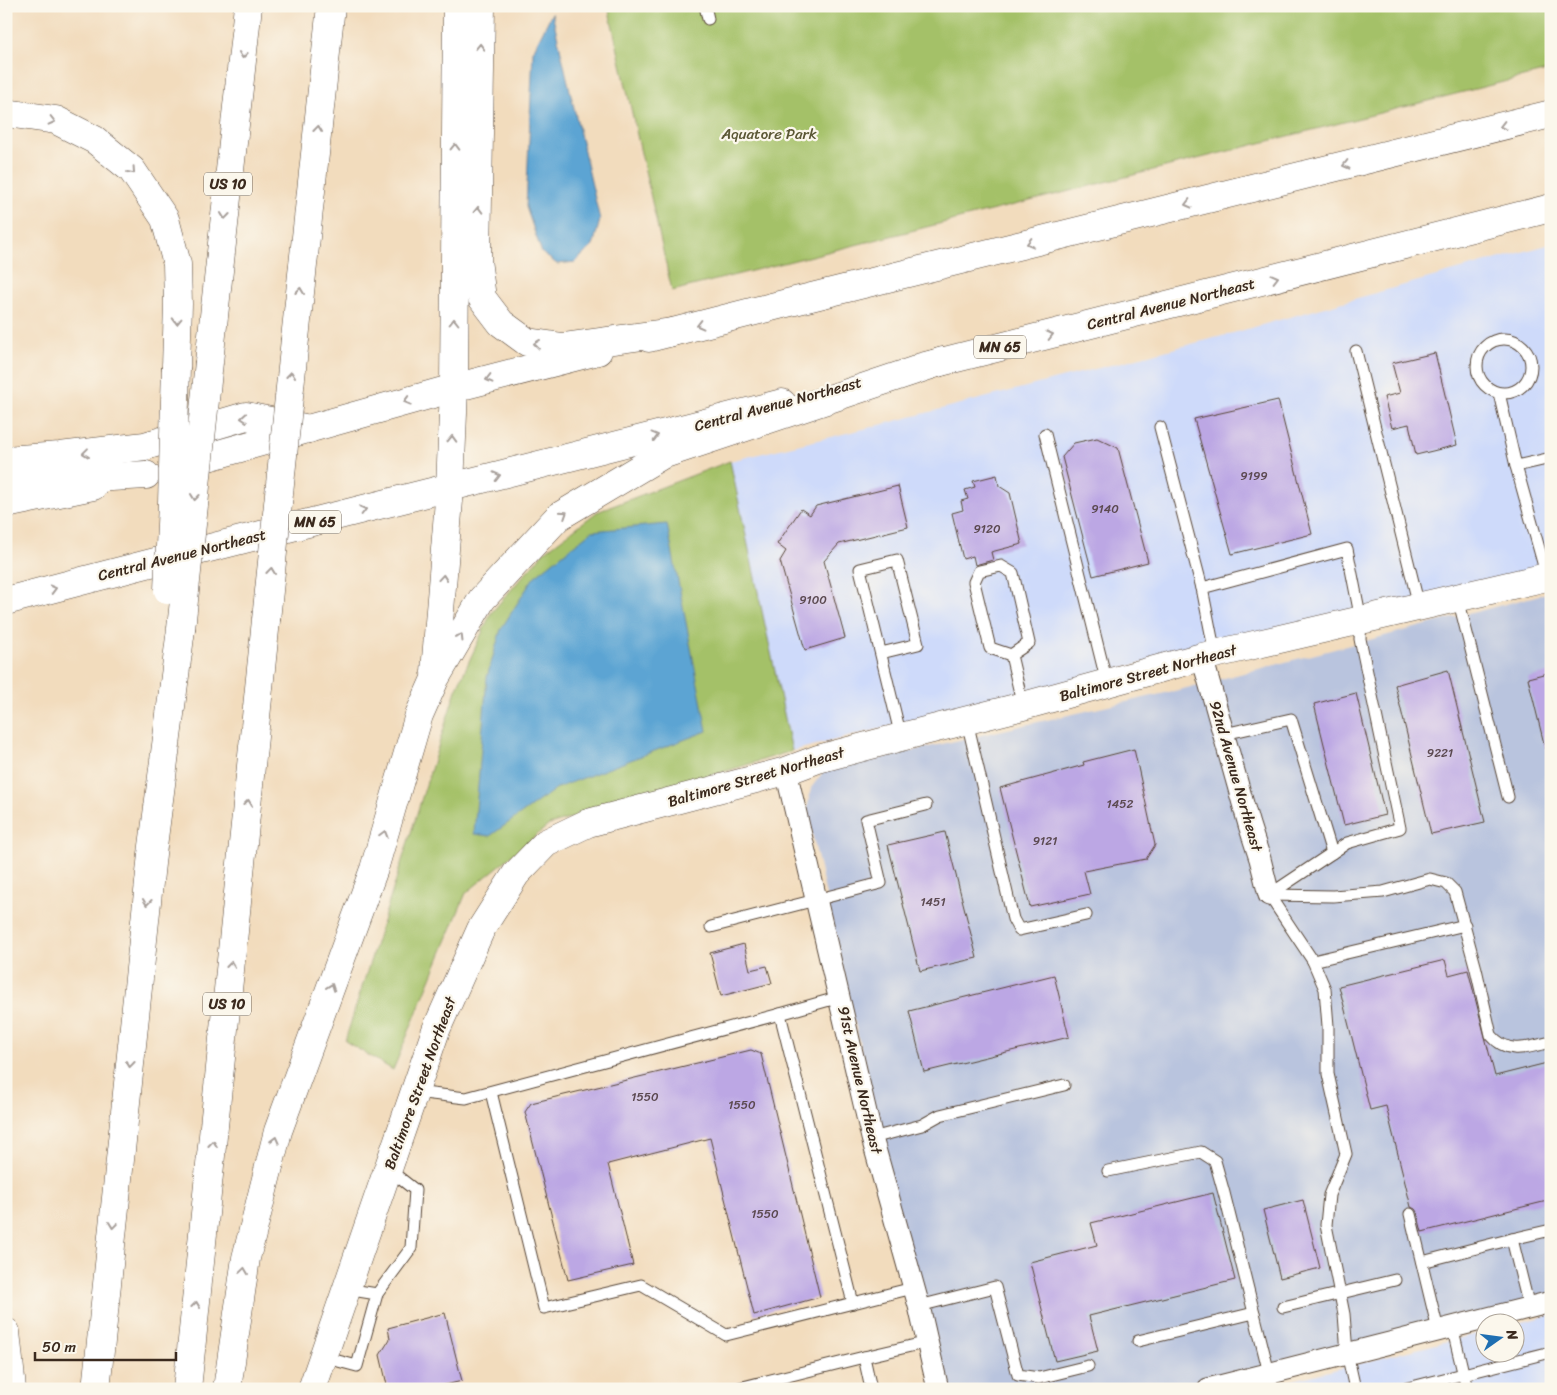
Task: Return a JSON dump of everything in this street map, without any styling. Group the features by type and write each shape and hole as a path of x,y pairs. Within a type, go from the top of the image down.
{"main road":[{"name":"US 10","path":"96,1389 152,854 173,628 209,362 248,6"},
{"name":"US 10","path":"187,1389 331,6"},
{"path":"435,679 450,488 454,388 457,6"},
{"path":"481,6 477,260 482,298 501,323 527,342 563,347 672,332"},
{"path":"6,113 56,120 95,140 132,170 165,219 177,264 178,304 172,503 173,628"},
{"path":"6,504 146,475 454,388 672,332 1551,114"},
{"name":"Central Avenue Northeast","path":"6,601 180,555 1551,208"},
{"path":"228,1389 246,1258 278,1131 374,869 419,715 435,679 482,599 558,517 662,455 943,362"},
{"path":"6,460 145,446 246,416 309,429"},
{"path":"6,483 146,475"},
{"name":"Baltimore Street Northeast","path":"312,1389 436,1030 481,929 516,874 546,843 588,822 786,771 818,759 901,736 967,721 1209,656 1549,577"},
{"path":"6,1332 12,1389"}],"street":[{"name":"92nd Avenue Northeast","path":"1209,656 1224,734 1260,860 1268,895"},
{"name":"91st Avenue Northeast","path":"786,771 872,1138 928,1342 938,1389"},
{"path":"1208,1389 1239,1385 1269,1373 1551,1302"}],"lane":[{"path":"706,6 708,19"},
{"path":"1504,338 1514,340 1521,345 1527,352 1531,368 1524,384 1508,393 1499,393 1491,390 1484,384 1478,377 1476,368 1481,350 1487,344 1504,338"},
{"path":"1356,351 1419,607"},
{"path":"1499,393 1516,466 1549,577"},
{"path":"1160,426 1202,588 1209,656"},
{"path":"1045,434 1107,684"},
{"path":"1516,466 1551,458"},
{"path":"1202,588 1347,549 1361,620 1360,639 1400,828 1347,844 1268,895"},
{"path":"881,654 918,644 897,560 860,570 901,736"},
{"path":"1001,566 1013,573 1029,643 1011,656 990,648 974,582 979,571 1001,566"},
{"path":"1458,598 1508,797"},
{"path":"1011,656 1023,706"},
{"path":"1224,734 1291,718 1332,853"},
{"path":"967,721 1013,919 1019,930 1086,915"},
{"path":"710,927 881,883 866,820 926,805"},
{"path":"1268,895 1333,896 1383,892 1430,879 1446,883 1455,892 1465,925 1491,1035 1498,1044 1516,1049 1551,1042"},
{"path":"1268,895 1313,961 1325,989 1328,1026 1328,1074 1346,1154 1329,1195 1326,1225 1344,1314 1348,1353 1355,1389"},
{"path":"1313,961 1465,925"},
{"path":"415,1092 466,1098 840,997"},
{"path":"780,1014 853,1303"},
{"path":"872,1138 922,1125 940,1115 1064,1085"},
{"path":"491,1092 544,1308 641,1285 726,1335 853,1303 995,1287 1018,1375 1038,1378 1088,1366"},
{"path":"1108,1171 1201,1152 1214,1160 1269,1373"},
{"path":"323,1357 357,1366 378,1294 411,1248 415,1190 388,1169"},
{"path":"1410,1214 1422,1262 1467,1389"},
{"path":"1422,1262 1551,1230"},
{"path":"1512,1239 1529,1307"},
{"path":"1283,1307 1395,1280"},
{"path":"346,1289 378,1294"},
{"path":"1138,1341 1254,1313"},
{"path":"735,1389 928,1342"},
{"path":"1404,1389 1551,1352"},
{"path":"864,1357 871,1389"}],"shaded area":[{"path":"1551,244 1551,574 1125,667 792,751 730,461 872,427 1226,335"},
{"path":"1551,592 1551,1300 1505,1312 1474,1312 1474,1320 1207,1389 938,1389 807,811 811,788 824,771 1183,689"},
{"path":"1551,1315 1551,1389 1258,1389 1474,1335 1474,1362 1524,1362 1524,1322"}],"green space":[{"name":"Aquatore Park","path":"608,6 1551,6 1551,70 672,291"},
{"path":"730,461 792,751 549,825 466,893 393,1070 345,1041 456,690 491,613 544,552 597,512"}],"water":[{"path":"552,13 600,220 593,246 575,262 557,264 542,253 526,207 533,51"},
{"path":"667,524 707,731 557,788 490,836 474,834 487,677 501,629 534,577 592,531"}],"building":[{"path":"1435,353 1457,445 1416,455 1409,424 1392,428 1384,397 1400,393 1392,363"},
{"path":"1278,400 1312,534 1232,554 1194,419"},
{"path":"1097,438 1118,448 1148,562 1093,576 1062,457 1074,443"},
{"path":"997,475 999,486 1010,493 1022,544 991,552 993,560 975,565 973,556 963,559 952,513 963,510 961,501 968,499 965,490 975,487 973,481"},
{"path":"898,486 908,527 839,544 824,561 845,638 805,650 780,561 786,551 777,544 801,509 810,515 816,506"},
{"path":"1448,670 1485,822 1431,834 1395,685"},
{"path":"1551,672 1551,747 1545,748 1528,678"},
{"path":"1356,693 1385,815 1344,825 1314,704"},
{"path":"1134,749 1155,845 1146,859 1084,871 1090,894 1030,907 1000,788 1084,765 1083,762"},
{"path":"945,832 977,958 920,971 888,845"},
{"path":"744,944 750,970 767,966 772,983 721,996 710,953"},
{"path":"1445,960 1449,975 1468,970 1495,1076 1551,1062 1551,1200 1422,1232 1417,1212 1411,1207 1386,1106 1370,1110 1339,986"},
{"path":"1054,975 1069,1037 924,1072 909,1011"},
{"path":"751,1050 761,1054 820,1297 754,1315 710,1138 608,1164 633,1265 568,1280 525,1112 531,1103"},
{"path":"1213,1193 1235,1280 1089,1316 1098,1351 1055,1361 1030,1262 1097,1245 1091,1223"},
{"path":"1303,1200 1320,1268 1280,1278 1263,1210"},
{"path":"445,1313 462,1381 429,1389 388,1389 380,1355 390,1339 388,1328"}]}
